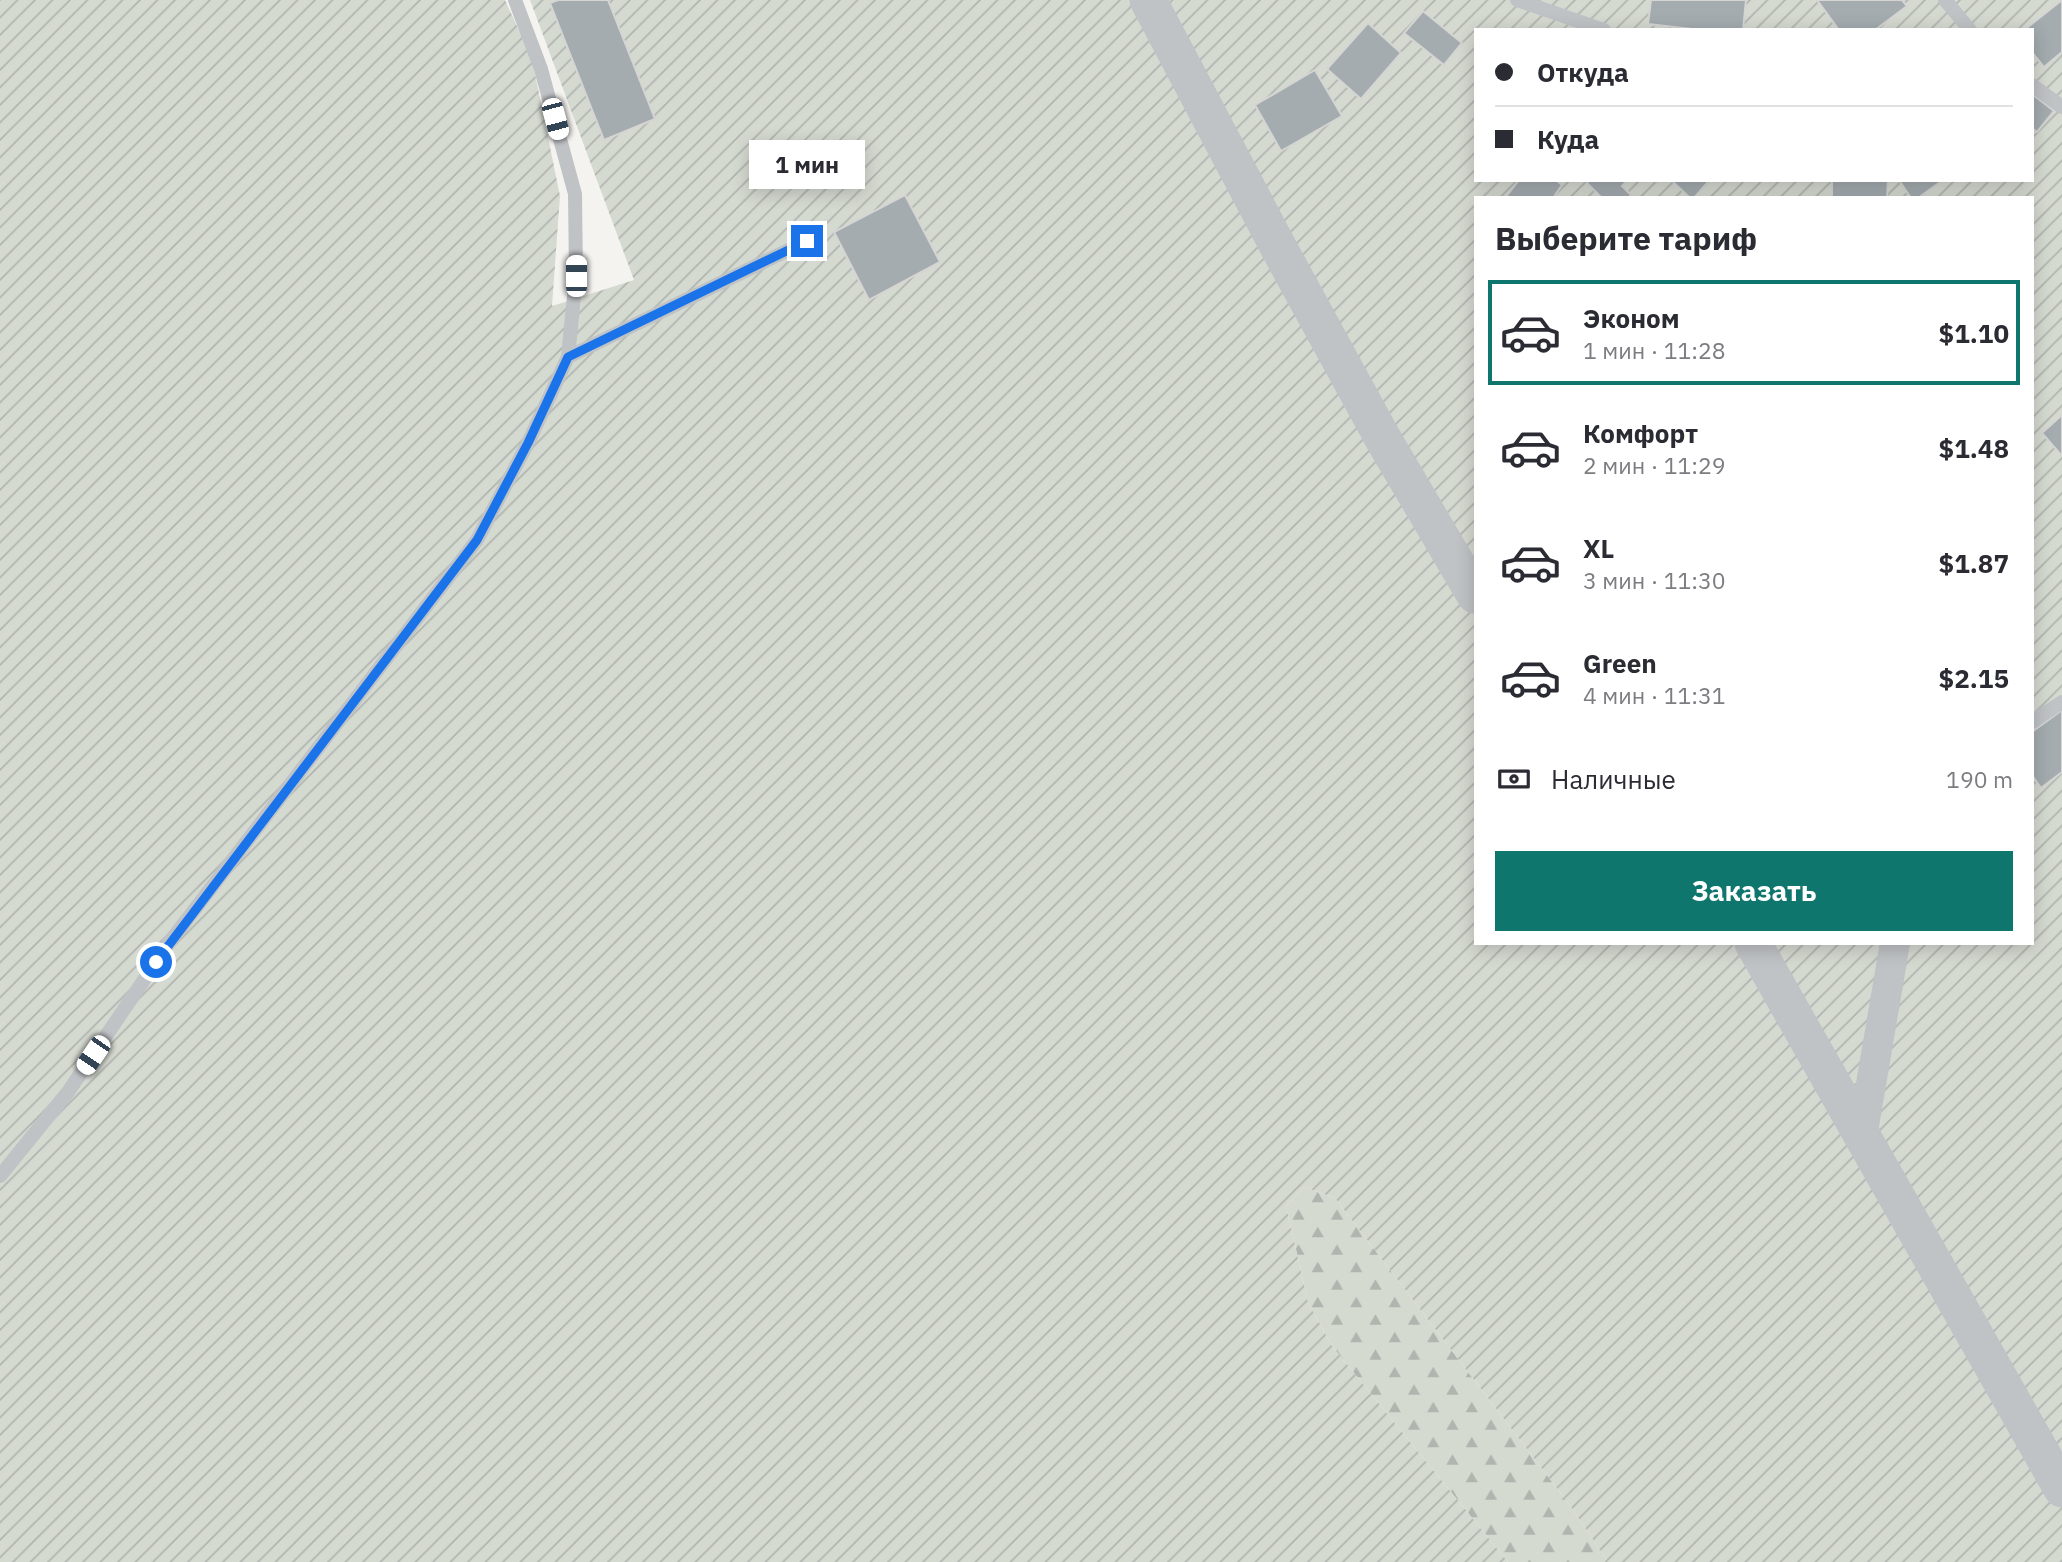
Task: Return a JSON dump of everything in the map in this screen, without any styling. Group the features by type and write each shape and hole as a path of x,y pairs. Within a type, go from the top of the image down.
{"street":[{"path":"1148,0 1375,425 1474,593"},
{"path":"1754,945 2062,1489"},
{"path":"1862,1137 1895,945"}],"lane":[{"path":"0,1176 68,1092 169,943 477,540 528,443 568,357 576,276 575,194 541,69 515,0"},
{"path":"1517,0 1598,28"},
{"path":"1945,0 1968,28"},
{"path":"2034,86 2062,107"},
{"path":"568,357 807,241"},
{"path":"2034,721 2062,702"}],"green space":[{"path":"0,0 505,0 532,59 560,196 552,306 634,280 530,0 2062,0 2062,1562 1608,1562 1569,1504 1335,1198 1304,1187 1286,1206 1308,1302 1332,1346 1508,1562 0,1562"},
{"path":"1304,1187 1335,1198 1569,1504 1608,1562 1508,1562 1332,1346 1308,1302 1286,1206"}],"building":[{"path":"558,0 608,0 655,119 604,140 550,3"},
{"path":"1651,0 1746,0 1743,28 1683,28 1648,24"},
{"path":"1817,0 1902,0 1907,6 1878,28 1838,28"},
{"path":"2062,0 2062,52 2044,67 2034,54 2034,28 2027,28"},
{"path":"1423,11 1462,43 1444,65 1404,33"},
{"path":"1368,23 1401,53 1361,99 1327,69"},
{"path":"1315,70 1342,116 1281,151 1255,105"},
{"path":"2034,96 2054,111 2037,132 2034,130"},
{"path":"1517,182 1558,182 1562,185 1554,196 1507,196"},
{"path":"1626,182 1622,186 1631,195 1600,196 1587,183"},
{"path":"1673,182 1708,182 1696,196 1688,196"},
{"path":"1832,182 1888,182 1887,196 1832,196"},
{"path":"1900,182 1940,182 1921,196 1910,196"},
{"path":"905,195 940,262 869,300 834,232"},
{"path":"2062,415 2062,456 2042,433"},
{"path":"2062,710 2062,772 2041,788 2034,778 2034,731"}],"route":[{"path":"156,962 477,540 528,443 568,357 807,241"}]}
